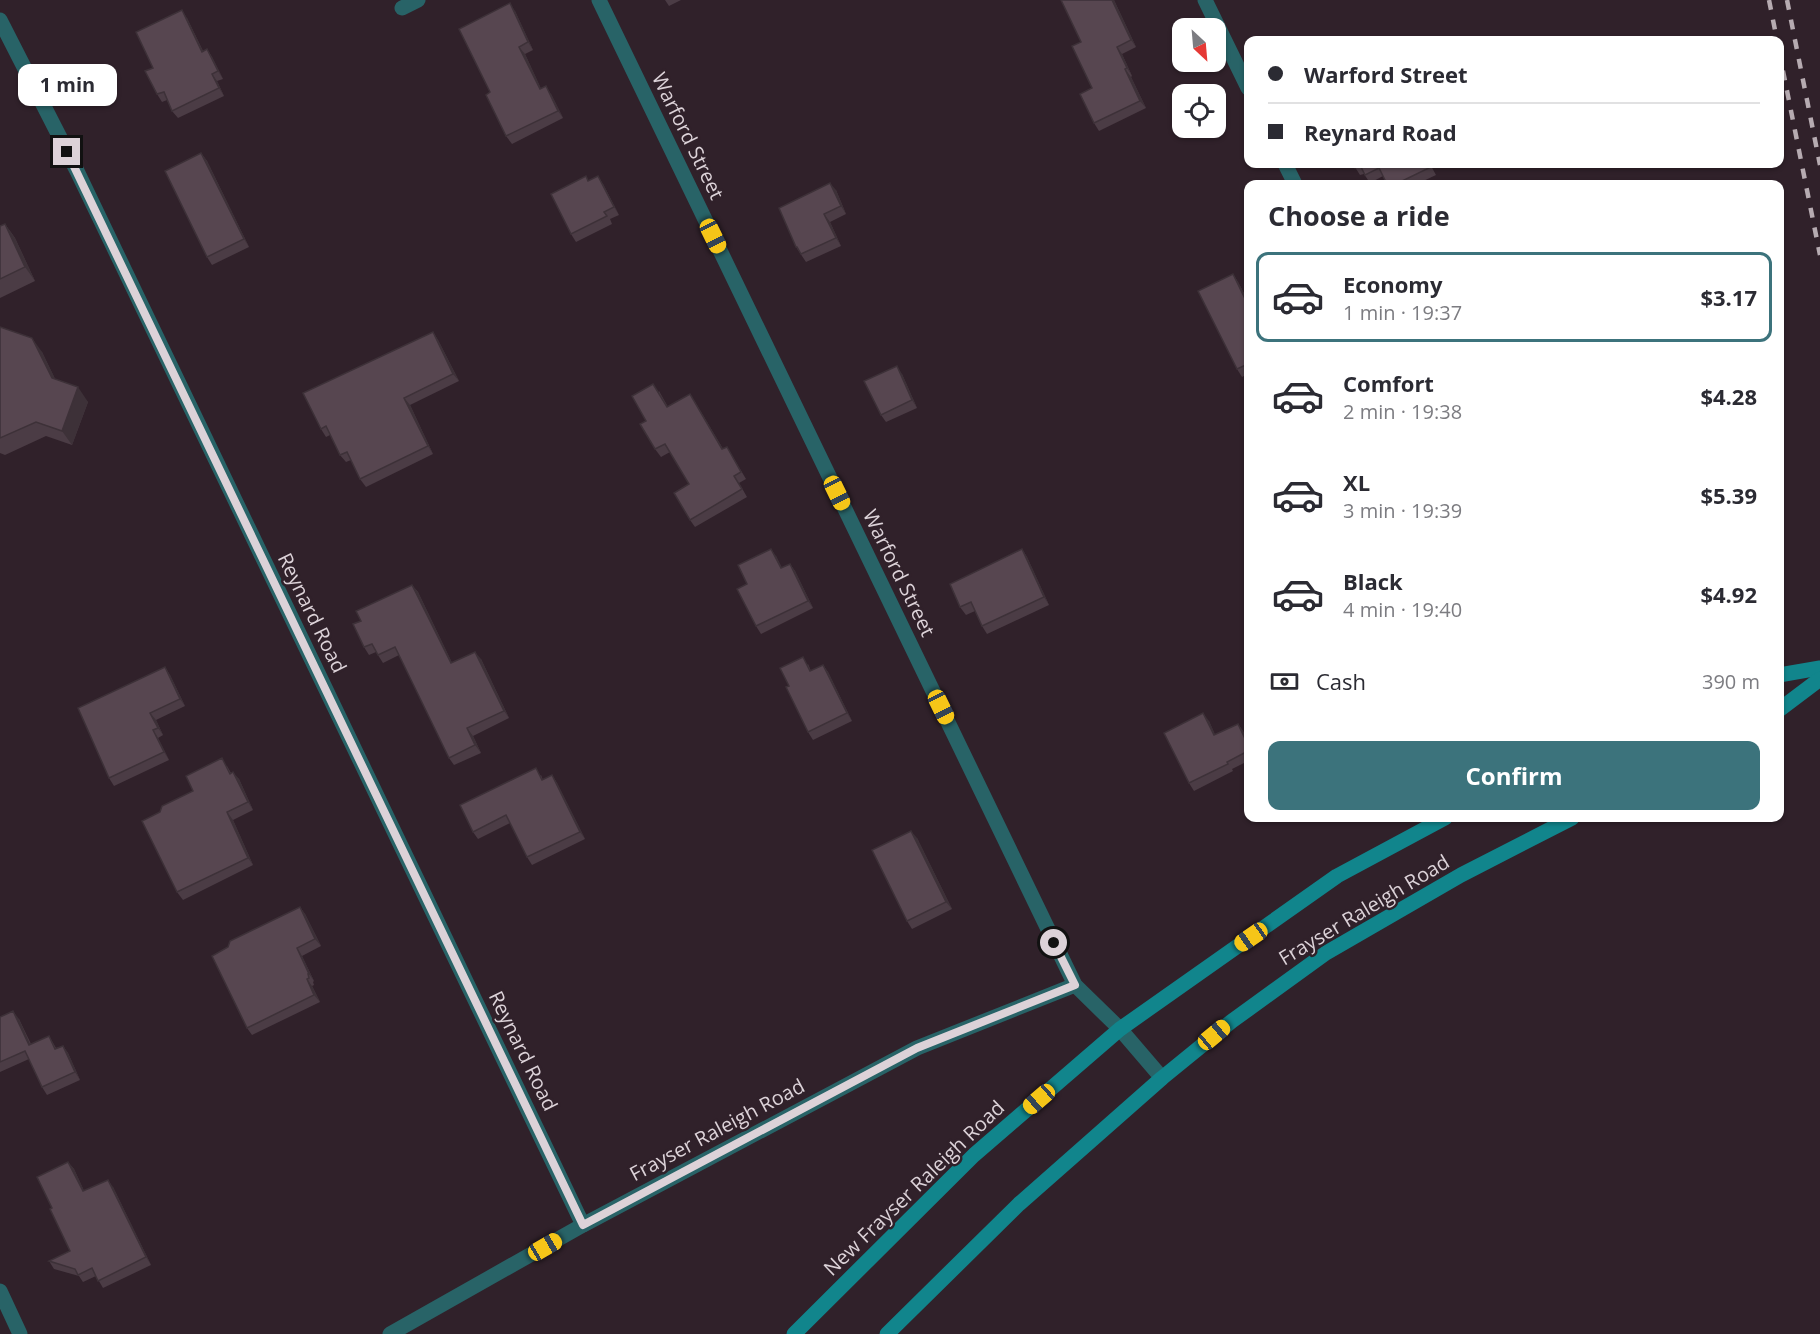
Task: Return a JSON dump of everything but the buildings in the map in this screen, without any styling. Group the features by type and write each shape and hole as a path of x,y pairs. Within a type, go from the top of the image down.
{"main road":[{"path":"1784,674 1820,668"},
{"path":"1784,706 1820,679"},
{"name":"Frayser Raleigh Road","path":"1120,1029 1337,876 1438,822"},
{"name":"Frayser Raleigh Road","path":"1162,1078 1232,1021 1326,953 1461,875 1564,822"},
{"name":"New Frayser Raleigh Road","path":"794,1334 974,1155 1120,1029"},
{"path":"887,1334 1019,1204 1162,1078"}],"street":[{"path":"402,8 418,0"},
{"name":"Warford Street","path":"599,0 1075,985 1120,1029 1162,1078"},
{"path":"1205,0 1244,80"},
{"name":"Reynard Road","path":"0,20 82,182 583,1225"},
{"name":"Frayser Raleigh Road","path":"390,1334 583,1225 917,1048 1075,985"},
{"path":"0,1291 20,1334"}],"railway":[{"path":"1769,0 1776,36"},
{"path":"1787,0 1820,165"},
{"path":"1784,76 1820,255"}],"route":[{"path":"67,152 583,1225 917,1048 1075,985 1054,943"}]}
